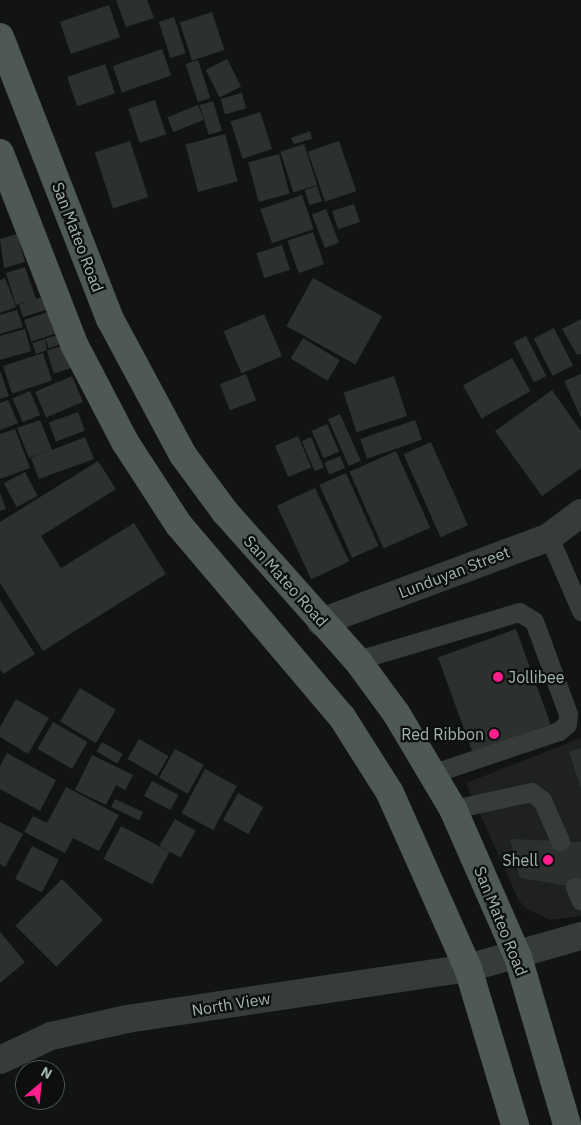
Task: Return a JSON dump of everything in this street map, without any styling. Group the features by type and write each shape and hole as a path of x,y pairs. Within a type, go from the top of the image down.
{"main road":[{"name":"San Mateo Road","path":"0,37 110,319 179,446 224,512 321,622 358,660 453,809 518,957 568,1125"},
{"path":"0,153 75,346 125,442 179,525 342,718 390,793 468,968 515,1125"}],"street":[{"name":"Lunduyan Street","path":"321,622 549,536 581,513"},
{"name":"North View","path":"0,1060 51,1036 118,1021 468,968 518,957 581,936"}],"lane":[{"path":"549,536 581,610"},
{"path":"358,660 519,612 534,621 568,714 567,724 559,731 431,774"},
{"path":"453,809 531,792 542,800 560,841"}],"shaded area":[{"path":"581,738 581,916 550,920 525,908 518,899 466,783"}],"building":[{"path":"116,0 147,0 154,18 126,27"},
{"path":"109,5 120,37 71,54 60,22"},
{"path":"212,12 224,50 192,61 180,23"},
{"path":"174,17 186,53 171,58 159,22"},
{"path":"162,49 171,75 122,92 113,66"},
{"path":"227,59 241,87 220,98 206,70"},
{"path":"198,60 210,98 198,102 186,64"},
{"path":"105,64 115,93 77,106 67,77"},
{"path":"242,93 246,108 225,114 221,99"},
{"path":"155,100 166,134 139,143 128,109"},
{"path":"213,101 222,131 209,135 200,105"},
{"path":"198,105 204,120 173,132 167,117"},
{"path":"260,112 272,149 243,159 231,122"},
{"path":"310,131 312,139 294,144 291,138"},
{"path":"225,134 238,181 198,192 185,145"},
{"path":"130,141 148,197 113,209 95,152"},
{"path":"339,141 356,191 325,202 308,152"},
{"path":"304,144 317,185 294,193 280,152"},
{"path":"279,154 290,194 259,202 248,162"},
{"path":"317,186 322,201 310,205 305,190"},
{"path":"302,195 314,229 272,243 260,209"},
{"path":"354,204 360,222 338,229 332,211"},
{"path":"326,209 339,243 325,248 312,214"},
{"path":"313,232 324,264 299,273 287,241"},
{"path":"17,234 25,262 4,268 0,239"},
{"path":"282,245 290,270 264,278 256,253"},
{"path":"25,267 36,299 42,297 46,310 23,317 19,305 26,302 16,305 6,273"},
{"path":"5,278 16,307 0,313 0,280"},
{"path":"313,278 382,316 355,364 286,326"},
{"path":"17,310 23,327 0,334 0,315"},
{"path":"48,312 55,334 31,342 24,320"},
{"path":"264,314 282,356 241,374 223,331"},
{"path":"581,319 581,354 577,355 562,329"},
{"path":"554,328 573,365 553,376 534,338"},
{"path":"25,329 31,351 0,360 0,336"},
{"path":"57,335 60,345 48,348 46,339"},
{"path":"526,336 546,376 534,382 514,342"},
{"path":"303,338 340,360 327,381 291,359"},
{"path":"45,339 47,350 36,354 32,343"},
{"path":"65,345 72,368 54,374 47,351"},
{"path":"43,353 52,381 12,394 3,366"},
{"path":"512,358 530,391 481,418 463,385"},
{"path":"0,371 9,396 0,399"},
{"path":"246,374 256,400 230,410 220,384"},
{"path":"581,374 581,418 564,381"},
{"path":"72,376 83,402 46,417 35,392"},
{"path":"394,376 407,416 357,432 344,392"},
{"path":"552,390 581,431 581,468 542,496 495,431"},
{"path":"30,391 40,415 23,422 13,398"},
{"path":"8,400 18,423 0,430 0,403"},
{"path":"78,412 85,431 56,441 49,423"},
{"path":"340,414 361,461 349,466 328,419"},
{"path":"40,420 52,450 85,437 94,459 39,479 31,458 49,450 29,458 17,428"},
{"path":"415,420 422,440 367,459 360,439"},
{"path":"327,424 339,451 324,458 311,431"},
{"path":"15,429 30,468 0,479 0,434"},
{"path":"298,436 311,467 288,477 275,446"},
{"path":"311,437 324,467 315,471 302,441"},
{"path":"431,442 468,525 441,537 404,454"},
{"path":"396,451 430,528 384,548 349,472"},
{"path":"340,456 345,468 329,475 324,463"},
{"path":"98,461 116,489 41,536 61,568 134,523 166,574 43,651 0,583 0,522"},
{"path":"25,472 38,496 16,507 4,483"},
{"path":"346,473 379,546 352,558 320,485"},
{"path":"315,488 349,561 311,579 277,506"},
{"path":"0,493 6,509 0,511"},
{"path":"0,600 35,654 3,674 0,669"},
{"path":"516,629 551,724 473,752 438,657"},
{"path":"80,688 116,710 96,743 60,721"},
{"path":"16,699 49,718 28,754 0,737 0,727"},
{"path":"53,722 88,742 72,769 38,749"},
{"path":"139,739 168,756 157,776 128,759"},
{"path":"102,742 123,754 117,764 96,752"},
{"path":"581,748 581,789 569,752"},
{"path":"175,749 204,765 188,794 159,778"},
{"path":"7,753 56,780 40,811 0,789 0,766"},
{"path":"92,755 133,775 125,790 116,785 106,805 75,790"},
{"path":"205,769 237,786 213,830 182,813"},
{"path":"152,781 178,795 171,810 144,796"},
{"path":"66,787 119,815 99,851 73,838 65,853 24,832 33,816 47,823"},
{"path":"238,793 263,807 248,834 223,820"},
{"path":"115,799 143,812 139,820 111,807"},
{"path":"175,819 196,831 180,858 160,846"},
{"path":"0,822 23,834 5,867 0,864"},
{"path":"121,826 170,852 152,884 104,859"},
{"name":"Shell","path":"510,839 581,842 581,888 520,878"},
{"path":"32,846 59,860 42,893 15,879"},
{"path":"62,879 103,920 56,967 15,926"},
{"path":"0,932 25,962 0,983"}],"place":[{"name":"Jollibee","path":"498,677"},
{"name":"Red Ribbon","path":"494,734"},
{"name":"Shell","path":"548,860"}]}
